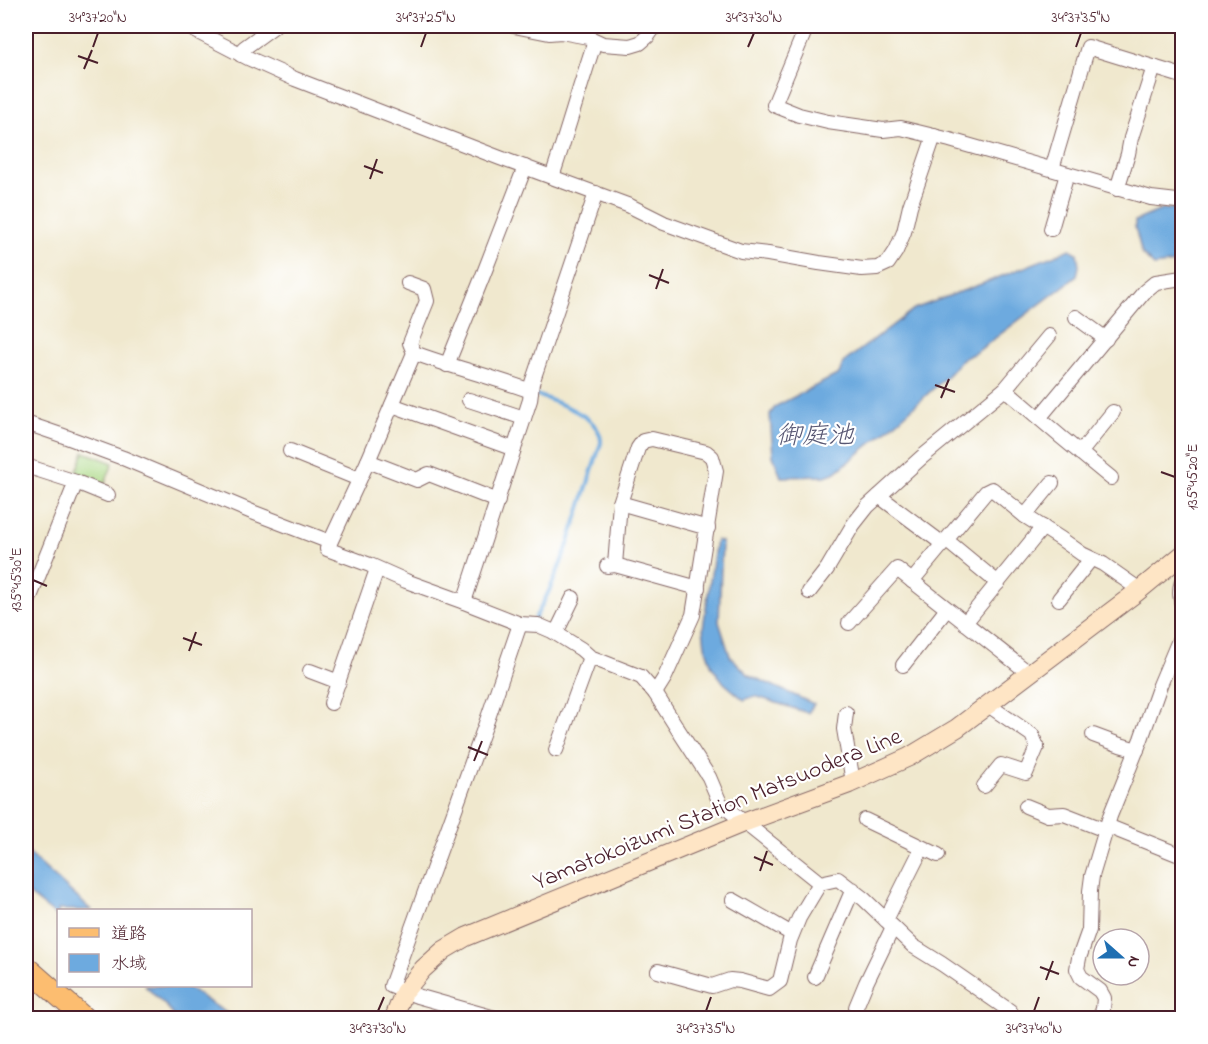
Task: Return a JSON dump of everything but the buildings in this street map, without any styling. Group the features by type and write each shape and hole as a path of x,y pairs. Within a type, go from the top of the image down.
{"main road":[{"name":"Yamatokoizumi Station Matsuodera Line","path":"394,1018 404,992 423,969 444,950 466,937 743,823 853,782 909,757 957,728 1030,674 1182,555"},
{"path":"26,968 84,1018"}],"street":[{"path":"186,26 295,79 630,206 664,223 741,251 862,269 877,268 888,263 896,251 934,136"},
{"path":"241,54 244,48 274,26"},
{"path":"514,26 588,37 603,44 630,46 640,43 655,26"},
{"path":"803,26 804,33 774,105 799,115 828,122 883,130 901,128 1151,198 1182,200"},
{"path":"552,177 595,41"},
{"path":"1052,170 1088,47 1182,76"},
{"path":"1117,189 1154,67"},
{"path":"447,364 525,167"},
{"path":"1050,229 1067,174"},
{"path":"464,602 530,400 532,383 596,193"},
{"path":"1039,418 1145,291 1156,282 1182,278"},
{"path":"408,283 424,290 426,295 426,301 410,343 414,353 327,549 520,624 538,625 556,633 590,657 641,677 655,693 709,777 720,803 820,883"},
{"path":"1076,316 1106,339"},
{"path":"809,592 827,569 853,525 868,506 921,457 1005,389 1049,336"},
{"path":"414,353 531,391"},
{"path":"1005,389 1111,478"},
{"path":"469,400 524,418"},
{"path":"392,405 514,449"},
{"path":"1080,453 1113,412"},
{"path":"26,423 123,458 330,542"},
{"path":"655,693 665,677 693,615 698,588 708,528 716,471 712,457 706,452 652,439 643,441 638,448 620,503 610,566 698,588"},
{"path":"290,451 359,479"},
{"path":"368,461 417,480 429,474 498,501"},
{"path":"26,466 108,495"},
{"path":"26,607 76,482"},
{"path":"1025,516 1052,483"},
{"path":"912,581 986,492 992,489 1025,516 1062,539 1082,555 1103,564 1140,590"},
{"path":"879,496 998,583"},
{"path":"620,503 708,528"},
{"path":"965,623 1043,527"},
{"path":"1059,599 1091,559"},
{"path":"331,703 377,569"},
{"path":"849,623 897,569 1030,674"},
{"path":"1182,581 1180,587 1182,605"},
{"path":"556,633 573,598"},
{"path":"903,665 947,609"},
{"path":"495,1018 404,992 391,986 520,624"},
{"path":"1099,1018 1103,1010 1104,998 1100,991 1081,977 1077,969 1089,930 1092,876 1106,828 1182,633"},
{"path":"556,750 590,657"},
{"path":"310,671 339,682"},
{"path":"984,786 1001,765 1026,773 1037,747 1032,735 988,705"},
{"path":"846,712 844,729 853,782"},
{"path":"1093,735 1137,750"},
{"path":"1026,806 1048,815 1064,814 1182,856"},
{"path":"865,820 938,855"},
{"path":"856,1007 922,848"},
{"path":"658,971 712,986 730,980 769,989 780,981 792,934 820,883 838,879 864,898 913,946 1010,1011 1013,1018"},
{"path":"815,977 853,889"},
{"path":"733,900 792,934"}],"green space":[{"path":"84,452 113,463 104,486 75,476"}],"water":[{"path":"1182,207 1182,262 1154,266 1142,254 1135,221 1161,210"},
{"name":"御庭池","path":"1070,249 1077,253 1079,266 1077,276 978,351 961,360 898,421 836,472 825,476 781,477 773,456 770,414 776,406 839,374 843,363 914,309"},
{"path":"716,540 722,542 719,622 730,656 749,675 814,704 808,713 755,696 744,700 724,683 712,667 705,646 703,628"},
{"path":"26,851 90,909 57,909 57,916 26,892"},
{"path":"146,987 187,987 234,1018 175,1018"}],"waterway":[{"path":"535,618 556,576 601,443 594,425 586,418 537,395"}]}
